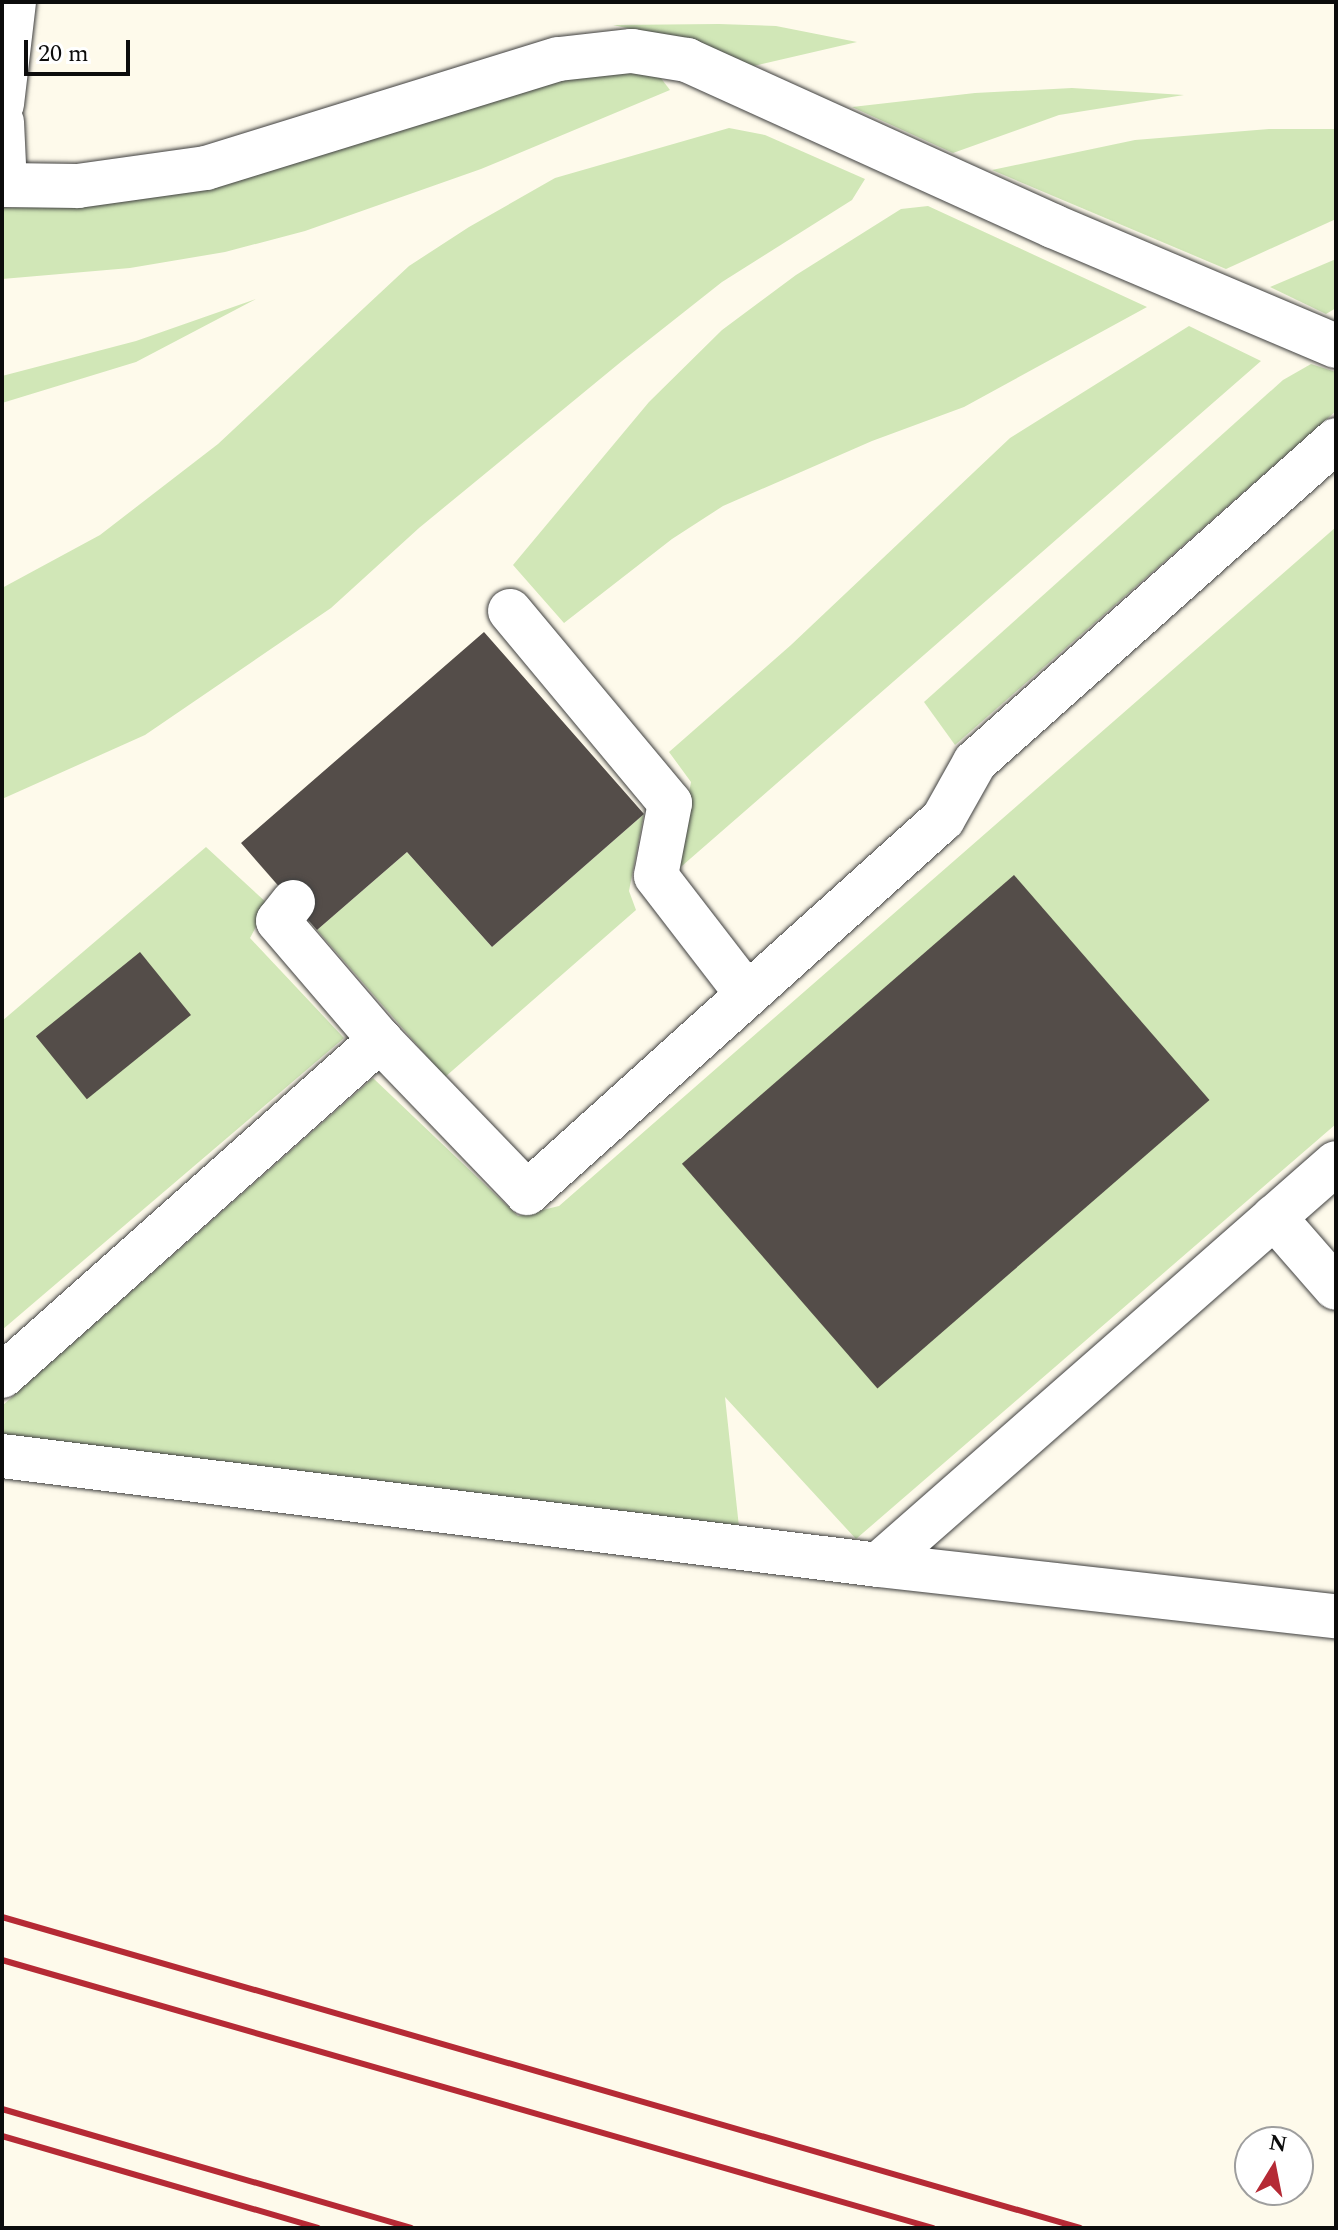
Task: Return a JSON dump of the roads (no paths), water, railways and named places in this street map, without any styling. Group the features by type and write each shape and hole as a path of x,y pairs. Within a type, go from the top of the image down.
{"lane":[{"path":"2,104 14,2"},
{"path":"2,122 4,185 78,186 206,168 559,59 632,51 687,60 1053,226 1336,346"},
{"path":"293,902 278,921 380,1040 527,1193 943,819 975,762 1336,440"},
{"path":"510,611 670,803 656,876 746,993"},
{"path":"2,1376 380,1040"},
{"path":"878,1565 1336,1163"},
{"path":"1274,1217 1336,1288"},
{"path":"2,1456 878,1565 1336,1616"}],"railway":[{"path":"2,1917 1080,2228"},
{"path":"2,1960 933,2228"},
{"path":"2,2109 411,2228"},
{"path":"2,2136 318,2228"}]}
